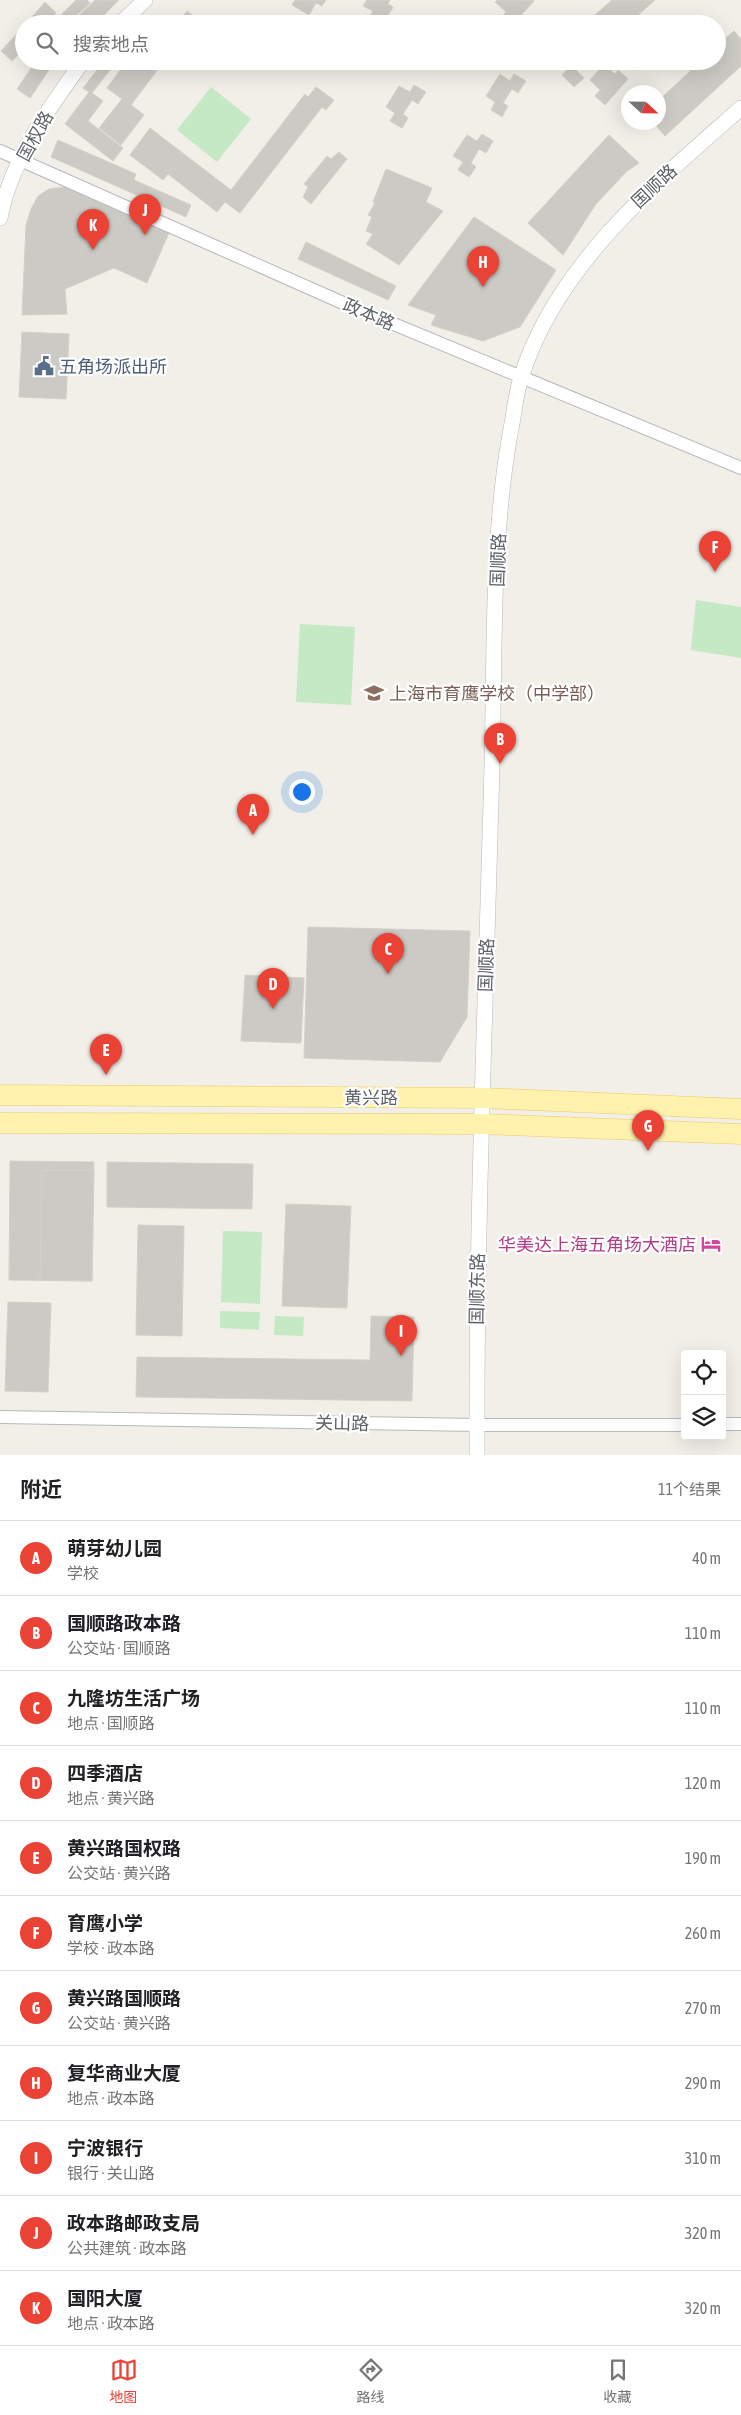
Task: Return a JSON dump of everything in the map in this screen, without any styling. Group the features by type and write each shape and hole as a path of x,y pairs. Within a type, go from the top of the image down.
{"main road":[{"name":"黄兴路","path":"0,1095 482,1098 741,1109"},
{"name":"黄兴路","path":"0,1123 482,1124 741,1134"}],"street":[{"path":"130,15 146,0"},
{"name":"国权路","path":"0,218 7,190 20,162 57,96 76,70"},
{"name":"国顺路","path":"482,1124 500,488 521,378 539,334 574,277 594,250 645,192 741,108"},
{"name":"政本路","path":"0,151 20,162 521,378 741,468"},
{"name":"国顺东路","path":"477,1455 477,1302 482,1124"},
{"name":"关山路","path":"0,1417 477,1425 681,1424"},
{"path":"726,1424 741,1424"}],"green space":[{"path":"211,87 251,119 217,162 177,130"},
{"path":"696,600 741,607 741,658 691,650"},
{"path":"300,624 355,627 351,705 296,702"},
{"path":"223,1231 262,1232 260,1304 221,1302"},
{"path":"220,1311 260,1312 259,1330 220,1328"},
{"path":"275,1316 304,1317 303,1336 274,1335"}],"building":[{"path":"76,0 87,0 90,3 77,15 61,15"},
{"path":"95,0 119,0 104,15 79,15"},
{"path":"295,0 326,0 322,6 316,3 309,15 292,5"},
{"path":"367,0 390,0 388,4 393,7 388,15 370,15 373,11 363,6"},
{"path":"497,0 534,1 521,15 504,15 506,12 495,2"},
{"path":"612,0 655,0 638,15 595,15"},
{"path":"45,2 56,13 54,15 34,15"},
{"path":"187,11 192,15 184,15"},
{"path":"734,31 741,39 741,66 665,136 660,130 666,130 666,94 691,70 726,70 726,38"},
{"path":"15,36 15,58 12,61 1,51"},
{"path":"30,70 49,70 30,98 17,89"},
{"path":"97,70 110,70 92,93 103,101 88,121 123,148 113,161 65,124 89,92 83,88"},
{"path":"120,70 157,70 131,105 144,115 121,145 99,128 122,99 107,88"},
{"path":"566,70 576,70 584,78 574,87 562,75"},
{"path":"599,70 611,70 615,74 618,70 628,79 605,105 595,96 600,90 590,80"},
{"path":"500,74 510,81 514,74 526,81 518,93 512,89 503,103 508,106 502,117 491,110 495,102 486,96"},
{"path":"414,85 426,92 418,104 412,100 403,114 408,118 402,128 390,121 395,113 386,107 399,86 410,92"},
{"path":"316,87 334,100 326,110 322,107 240,213 225,202 217,212 168,174 163,180 130,155 150,128 231,190 305,94 308,97"},
{"path":"482,134 493,141 486,153 479,149 471,163 476,167 469,177 458,170 463,162 453,156 467,135 477,141"},
{"path":"609,135 639,163 627,171 596,204 563,255 528,223"},
{"path":"58,140 136,174 134,180 191,205 186,217 51,157"},
{"path":"339,152 347,159 311,204 303,197 308,187 304,184 327,156 331,159"},
{"path":"386,169 432,188 426,202 443,211 399,265 366,244 373,234 366,231 372,217 368,215 375,203 373,202"},
{"path":"64,187 169,233 147,283 114,268 65,289 67,314 22,315 26,225 31,209 38,196 49,189"},
{"path":"474,217 556,270 520,327 483,341 431,325 436,315 408,305"},
{"path":"306,242 396,286 388,300 298,259"},
{"name":"五角场派出所","path":"22,332 69,334 66,399 19,397"},
{"path":"308,927 470,931 467,1017 440,1062 304,1058"},
{"path":"245,975 304,978 301,1043 241,1041"},
{"path":"10,1161 94,1162 92,1281 9,1280"},
{"path":"107,1162 253,1164 252,1209 107,1207"},
{"path":"42,1170 94,1170 92,1281 40,1280"},
{"path":"286,1204 351,1206 347,1308 282,1306"},
{"path":"138,1225 184,1226 182,1336 136,1335"},
{"path":"8,1302 51,1303 48,1392 5,1391"},
{"path":"371,1316 414,1317 412,1401 136,1397 137,1357 370,1360"}],"place":[{"name":"政本路邮政支局","path":"145,235"},
{"name":"国阳大厦","path":"93,250"},
{"name":"复华商业大厦","path":"483,287"},
{"name":"五角场派出所","path":"44,366"},
{"name":"育鹰小学","path":"715,572"},
{"name":"上海市育鹰学校（中学部）","path":"374,693"},
{"name":"国顺路政本路","path":"500,764"},
{"name":"萌芽幼儿园","path":"253,835"},
{"name":"九隆坊生活广场","path":"388,974"},
{"name":"四季酒店","path":"273,1009"},
{"name":"黄兴路国权路","path":"106,1075"},
{"name":"黄兴路国顺路","path":"648,1151"},
{"name":"华美达上海五角场大酒店","path":"711,1244"},
{"name":"宁波银行","path":"401,1356"}]}
